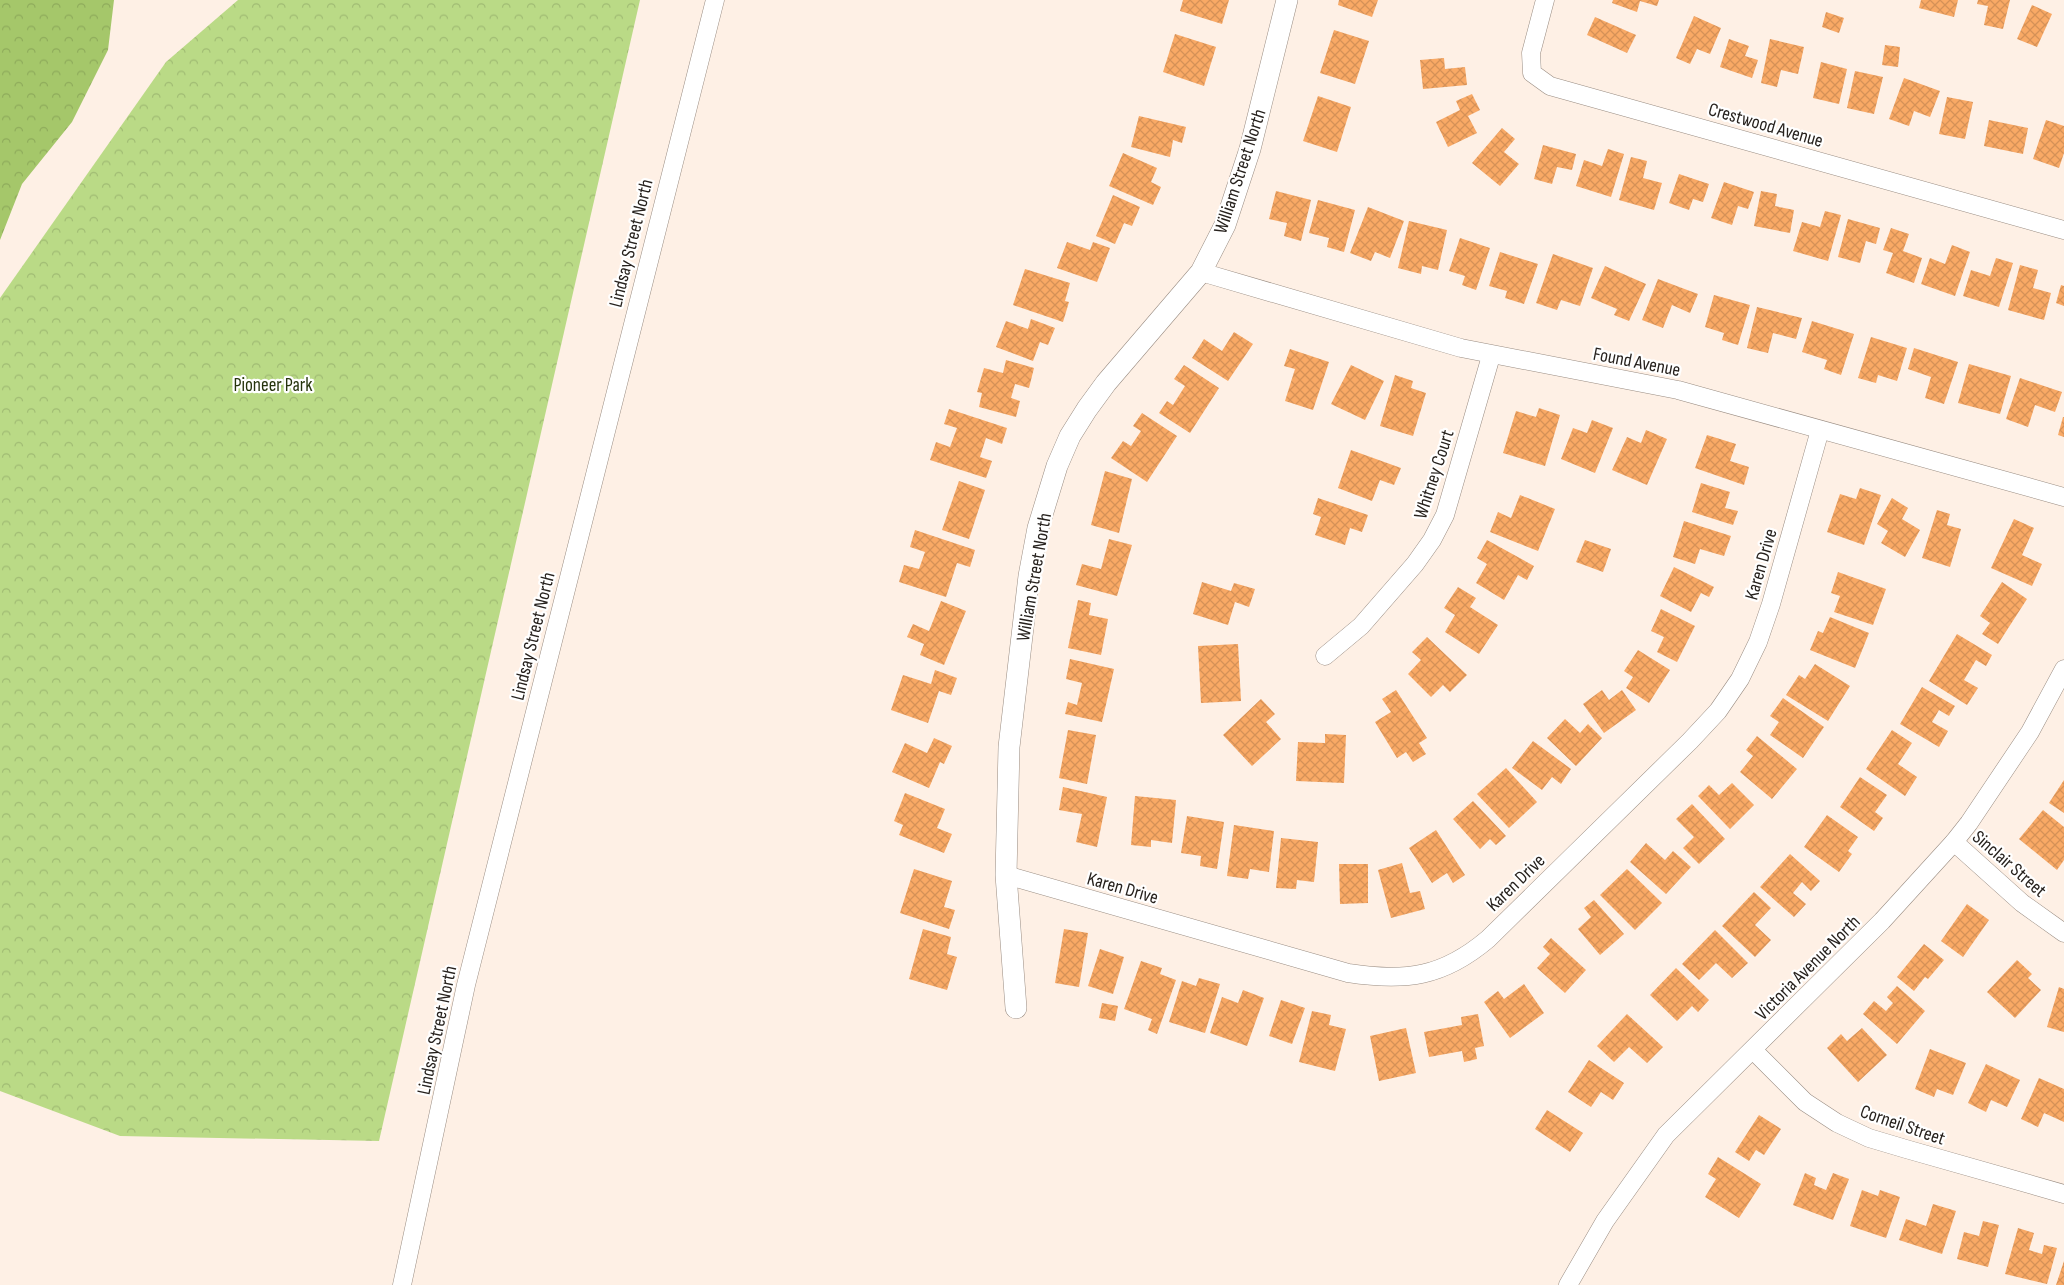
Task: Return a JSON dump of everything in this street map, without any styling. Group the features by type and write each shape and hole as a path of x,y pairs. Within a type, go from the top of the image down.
{"street":[{"name":"Lindsay Street North","path":"402,1285 466,985 715,0"},
{"name":"William Street North","path":"1016,1008 1006,876 1009,747 1029,576 1038,528 1057,466 1070,436 1106,383 1201,272 1225,225 1250,148 1287,0"},
{"name":"Crestwood Avenue","path":"1545,0 1531,52 1532,74 1550,86 2064,230"},
{"name":"Found Avenue","path":"1201,272 1491,356 1660,386 2064,497"},
{"name":"Whitney Court","path":"1325,656 1361,626 1415,564 1432,540 1444,515 1491,356"},
{"name":"Karen Drive","path":"1006,876 1348,973 1373,977 1400,978 1415,976 1446,966 1468,956 1488,939 1690,742 1718,711 1740,679 1758,642 1772,604 1820,430"},
{"name":"Victoria Avenue North","path":"1568,1285 1605,1221 1666,1135 1882,921 1954,842 2030,732 2064,669"},
{"name":"Sinclair Street","path":"1954,842 2022,903 2064,933"},
{"name":"Corneil Street","path":"1753,1050 1805,1102 1837,1123 1869,1138 2064,1194"}],"green space":[{"path":"0,0 114,0 108,50 72,122 22,184 0,240"},
{"name":"Pioneer Park","path":"238,0 640,0 379,1141 120,1136 0,1091 0,298 166,62"}],"building":[{"path":"1183,0 1229,0 1222,24 1180,11"},
{"path":"1339,0 1378,0 1372,17 1338,5"},
{"path":"1613,0 1659,0 1657,6 1640,1 1637,12 1612,3"},
{"path":"1921,0 1958,0 1954,17 1919,8"},
{"path":"1978,0 2010,0 2003,29 1984,25 1988,6 1977,4"},
{"path":"2032,5 2052,14 2037,47 2017,39"},
{"path":"1826,12 1844,18 1839,33 1822,27"},
{"path":"1694,16 1721,28 1710,54 1697,49 1690,64 1676,58"},
{"path":"1595,17 1636,35 1627,53 1587,35"},
{"path":"1334,30 1369,41 1355,84 1320,73"},
{"path":"1175,34 1216,47 1204,86 1163,72"},
{"path":"1729,39 1749,46 1745,56 1758,60 1752,78 1720,67"},
{"path":"1770,39 1804,47 1798,74 1781,70 1777,87 1761,83"},
{"path":"1885,45 1900,47 1898,67 1882,65"},
{"path":"1444,58 1445,69 1465,67 1467,85 1423,89 1420,60"},
{"path":"1821,62 1847,69 1839,104 1813,98"},
{"path":"1855,71 1883,77 1874,114 1847,108"},
{"path":"1904,78 1940,91 1930,117 1914,111 1909,126 1889,119"},
{"path":"1472,94 1480,110 1468,116 1477,133 1448,147 1436,122 1460,110 1456,101"},
{"path":"1318,96 1351,107 1337,152 1303,141"},
{"path":"1947,97 1973,102 1965,139 1939,134"},
{"path":"1139,116 1186,127 1182,143 1173,140 1170,157 1131,147"},
{"path":"1989,120 2028,128 2023,154 1984,146"},
{"path":"2046,120 2064,126 2064,153 2059,168 2033,159"},
{"path":"1502,128 1515,139 1504,152 1519,164 1500,186 1472,163"},
{"path":"1543,145 1576,154 1572,170 1557,167 1552,184 1534,179"},
{"path":"1608,149 1624,154 1611,197 1576,186 1584,160 1602,166"},
{"path":"1123,153 1157,168 1151,182 1161,187 1153,205 1109,186"},
{"path":"1631,157 1647,161 1643,178 1662,183 1654,210 1619,200"},
{"path":"1679,174 1709,184 1703,202 1693,199 1689,210 1669,203"},
{"path":"1724,182 1754,192 1748,209 1738,206 1732,225 1711,218"},
{"path":"1276,191 1311,200 1301,241 1284,236 1287,223 1269,219"},
{"path":"1761,191 1777,194 1775,206 1794,210 1790,233 1754,226"},
{"path":"1113,195 1140,207 1132,226 1124,223 1115,244 1096,236"},
{"path":"1318,200 1355,210 1344,252 1327,247 1329,238 1309,233"},
{"path":"1368,207 1404,221 1390,258 1375,252 1371,261 1350,253"},
{"path":"1825,211 1841,215 1828,261 1793,251 1802,222 1820,227"},
{"path":"1848,219 1880,228 1876,244 1866,241 1860,263 1838,257"},
{"path":"1409,221 1447,230 1438,270 1422,266 1421,274 1398,268"},
{"path":"1891,228 1909,234 1903,251 1922,258 1914,283 1886,273 1893,253 1883,250"},
{"path":"1460,238 1490,248 1476,290 1462,285 1465,276 1449,271"},
{"path":"1067,242 1090,250 1093,242 1110,248 1097,282 1057,268"},
{"path":"1952,245 1970,252 1955,296 1921,284 1930,258 1945,264"},
{"path":"1500,252 1538,264 1524,304 1505,298 1507,291 1489,286"},
{"path":"1553,254 1593,268 1580,306 1561,300 1557,310 1536,303"},
{"path":"1996,258 2013,263 1999,307 1963,296 1971,270 1990,276"},
{"path":"2020,265 2038,270 2033,288 2051,293 2044,320 2008,310"},
{"path":"1605,266 1646,284 1629,321 1614,315 1617,309 1591,298"},
{"path":"1025,269 1070,283 1065,301 1069,302 1063,322 1013,305"},
{"path":"1658,279 1698,294 1690,313 1672,305 1663,328 1642,320"},
{"path":"2061,285 2064,286 2064,306 2056,303"},
{"path":"1714,295 1750,305 1738,345 1722,340 1724,333 1705,327"},
{"path":"1757,307 1802,318 1796,339 1773,333 1768,353 1747,348"},
{"path":"1031,319 1055,328 1048,345 1040,342 1033,361 996,347 1006,321 1028,329"},
{"path":"1812,321 1854,334 1841,375 1824,369 1827,360 1802,352"},
{"path":"1234,332 1253,344 1228,381 1192,358 1204,339 1222,351"},
{"path":"1871,337 1907,348 1897,381 1878,375 1876,383 1858,378"},
{"path":"1914,348 1958,362 1944,404 1925,398 1931,377 1908,369"},
{"path":"1290,349 1329,362 1313,410 1285,401 1295,369 1284,366"},
{"path":"1006,360 1034,368 1029,388 1015,384 1011,398 1020,401 1016,417 979,407 982,393 977,392 984,368 1003,373"},
{"path":"1969,364 2011,376 2000,414 1958,403"},
{"path":"1184,365 1219,388 1190,433 1159,413 1167,401 1173,405 1185,386 1174,379"},
{"path":"1351,365 1384,381 1365,420 1331,404"},
{"path":"1395,375 1413,381 1411,388 1426,393 1413,436 1380,426"},
{"path":"2020,378 2062,392 2055,412 2035,405 2028,427 2006,419"},
{"path":"1539,408 1560,415 1545,466 1503,453 1516,411 1536,417"},
{"path":"949,409 1007,428 1002,444 986,438 980,457 992,461 986,478 930,460 936,442 950,447 957,428 944,424"},
{"path":"1142,413 1177,436 1147,482 1111,458 1123,441 1131,446 1141,431 1133,426"},
{"path":"2064,417 2064,437 2058,435"},
{"path":"1592,420 1613,428 1595,473 1561,459 1573,428 1587,433"},
{"path":"1646,430 1667,439 1647,485 1612,470 1627,437 1641,443"},
{"path":"1707,435 1736,444 1730,461 1749,467 1744,485 1695,468"},
{"path":"1351,450 1401,468 1394,485 1380,480 1372,501 1338,488"},
{"path":"1105,471 1132,479 1119,533 1091,525"},
{"path":"959,481 985,490 969,539 942,530"},
{"path":"1701,483 1730,492 1725,508 1738,511 1733,525 1692,512"},
{"path":"1860,488 1881,495 1864,545 1827,532 1840,494 1856,499"},
{"path":"1520,495 1555,509 1538,551 1490,532 1498,512 1511,518"},
{"path":"1318,498 1368,515 1362,532 1350,528 1345,545 1315,535 1321,517 1313,514"},
{"path":"1892,498 1908,508 1902,519 1920,530 1905,557 1881,543 1888,531 1877,524"},
{"path":"1937,510 1950,514 1947,525 1961,529 1950,567 1922,558"},
{"path":"2014,519 2034,528 2022,555 2042,564 2032,586 1991,568"},
{"path":"1684,521 1731,536 1724,556 1700,549 1695,564 1673,557"},
{"path":"915,530 975,550 970,567 957,563 946,597 899,582 904,565 919,569 925,552 910,547"},
{"path":"1109,539 1132,545 1117,596 1076,585 1082,564 1101,569"},
{"path":"1487,540 1534,566 1527,580 1518,575 1504,600 1476,583 1487,564 1477,558"},
{"path":"1585,540 1611,549 1603,572 1576,562"},
{"path":"1674,567 1714,587 1709,597 1701,593 1691,612 1660,596"},
{"path":"1838,572 1886,589 1873,625 1834,612 1840,596 1831,593"},
{"path":"1202,582 1231,591 1234,583 1255,589 1249,607 1235,602 1228,625 1193,614"},
{"path":"2002,582 2027,599 1998,644 1982,634 1990,623 1980,616"},
{"path":"1458,587 1476,598 1470,607 1498,625 1479,654 1445,632 1455,615 1444,608"},
{"path":"1078,600 1091,603 1089,615 1108,619 1101,655 1068,648"},
{"path":"941,601 966,611 944,665 920,655 924,644 907,637 913,624 929,631"},
{"path":"1661,609 1695,626 1677,662 1657,652 1664,637 1651,631"},
{"path":"1830,617 1869,633 1855,668 1810,650 1818,631 1823,633"},
{"path":"1957,634 1992,655 1986,666 1976,660 1964,680 1978,688 1967,705 1929,681"},
{"path":"1427,637 1467,675 1450,692 1443,685 1431,697 1408,674 1421,660 1412,652"},
{"path":"1238,644 1241,701 1201,703 1198,646"},
{"path":"1638,650 1670,670 1649,703 1626,688 1633,677 1624,671"},
{"path":"1070,659 1114,669 1102,722 1065,714 1068,702 1077,705 1082,683 1066,679"},
{"path":"1815,664 1850,686 1828,721 1786,695 1799,675 1805,679"},
{"path":"935,670 957,678 951,695 939,691 928,723 891,710 903,675 931,684"},
{"path":"1922,687 1955,706 1949,716 1939,710 1932,722 1948,731 1939,747 1900,724"},
{"path":"1396,690 1427,738 1419,743 1426,754 1413,762 1406,752 1397,758 1375,722 1391,712 1382,699"},
{"path":"1602,690 1609,700 1622,690 1636,710 1604,733 1583,704"},
{"path":"1783,698 1824,727 1803,758 1770,735 1779,722 1770,716"},
{"path":"1261,699 1275,714 1266,722 1281,739 1252,766 1223,735"},
{"path":"1565,719 1580,733 1588,724 1602,738 1576,766 1547,738"},
{"path":"1068,730 1096,735 1087,784 1059,778"},
{"path":"1892,730 1912,743 1898,764 1917,777 1905,796 1866,769"},
{"path":"1325,734 1346,735 1344,783 1296,781 1298,742 1325,743"},
{"path":"1757,736 1797,769 1772,799 1740,772 1753,756 1746,750"},
{"path":"934,738 952,746 944,764 940,762 929,788 892,772 905,743 927,753"},
{"path":"1533,741 1571,769 1561,784 1552,777 1542,790 1512,768"},
{"path":"1506,768 1537,802 1509,828 1477,794"},
{"path":"1860,777 1887,795 1875,812 1883,818 1874,831 1840,807"},
{"path":"2064,780 2064,813 2049,803"},
{"path":"1732,783 1754,805 1730,829 1698,796 1709,785 1719,795"},
{"path":"1063,787 1107,797 1097,847 1076,842 1082,814 1059,810"},
{"path":"905,793 945,809 937,828 952,834 944,853 899,835 903,825 894,821"},
{"path":"1135,796 1176,800 1172,843 1151,840 1151,847 1131,845"},
{"path":"1473,801 1506,836 1496,845 1490,839 1480,849 1453,819"},
{"path":"1692,804 1725,839 1699,864 1683,848 1694,837 1676,819"},
{"path":"2043,810 2064,827 2064,860 2057,870 2019,839"},
{"path":"1827,815 1858,837 1848,851 1852,854 1839,872 1804,847"},
{"path":"1187,816 1224,822 1217,869 1200,866 1201,856 1181,853"},
{"path":"1234,825 1274,831 1269,872 1250,869 1248,879 1227,876"},
{"path":"1436,830 1465,875 1453,883 1447,873 1432,883 1409,848"},
{"path":"1281,838 1318,842 1314,882 1297,880 1296,889 1276,888"},
{"path":"1646,843 1665,860 1673,851 1691,867 1666,894 1630,862"},
{"path":"1790,854 1820,881 1811,891 1802,882 1793,893 1806,904 1794,917 1760,887"},
{"path":"1402,863 1410,893 1420,891 1425,909 1391,918 1378,870"},
{"path":"1339,864 1368,864 1368,903 1340,904"},
{"path":"914,869 952,881 944,907 955,910 949,929 900,913"},
{"path":"1627,869 1662,903 1635,930 1600,895"},
{"path":"1754,892 1771,908 1755,925 1771,940 1755,957 1722,926"},
{"path":"1594,900 1624,934 1600,955 1578,929 1591,917 1584,908"},
{"path":"1967,904 1989,920 1963,957 1941,941"},
{"path":"923,929 951,937 947,954 957,957 947,990 909,979"},
{"path":"1064,929 1088,933 1079,987 1055,983"},
{"path":"1715,930 1748,963 1732,978 1716,963 1699,980 1682,964"},
{"path":"1551,938 1586,970 1565,993 1537,968 1550,954 1543,947"},
{"path":"1924,944 1944,960 1928,979 1925,977 1914,991 1897,977"},
{"path":"1100,949 1124,957 1113,994 1088,986"},
{"path":"2017,960 2032,974 2028,978 2041,990 2015,1018 1987,992"},
{"path":"1141,961 1162,968 1160,974 1176,980 1157,1034 1148,1030 1152,1019 1124,1009"},
{"path":"1676,968 1709,1000 1698,1012 1692,1006 1677,1021 1650,995"},
{"path":"1199,978 1220,984 1205,1033 1169,1022 1182,981 1196,986"},
{"path":"1524,984 1544,1013 1510,1038 1484,1002 1498,991 1504,999"},
{"path":"1897,986 1925,1011 1897,1044 1863,1014 1874,1001 1886,1011 1893,1003 1887,997"},
{"path":"2059,987 2064,989 2064,1032 2047,1027"},
{"path":"1243,990 1264,998 1247,1046 1210,1033 1222,997 1238,1003"},
{"path":"1281,1000 1305,1008 1292,1044 1269,1036"},
{"path":"1102,1003 1118,1006 1115,1021 1099,1018"},
{"path":"1312,1011 1331,1015 1329,1025 1346,1029 1335,1071 1299,1062"},
{"path":"1478,1014 1484,1046 1475,1048 1477,1059 1464,1062 1462,1051 1429,1057 1424,1032 1462,1025 1461,1017"},
{"path":"1627,1014 1663,1047 1647,1063 1629,1047 1614,1062 1597,1046"},
{"path":"1406,1028 1416,1073 1379,1081 1370,1036"},
{"path":"1862,1028 1887,1055 1858,1082 1827,1048 1841,1034 1847,1041"},
{"path":"1930,1049 1966,1063 1953,1095 1937,1089 1934,1097 1915,1089"},
{"path":"1589,1060 1624,1083 1613,1100 1601,1092 1591,1107 1568,1092"},
{"path":"1986,1064 2020,1080 2007,1107 1991,1100 1986,1112 1968,1103"},
{"path":"2039,1078 2064,1089 2064,1122 2044,1113 2038,1127 2021,1119"},
{"path":"1547,1110 1583,1133 1570,1152 1535,1129"},
{"path":"1759,1115 1781,1129 1764,1155 1756,1150 1749,1161 1735,1152"},
{"path":"1718,1157 1761,1184 1739,1218 1705,1197 1716,1179 1708,1174"},
{"path":"1805,1173 1816,1178 1814,1185 1826,1190 1833,1173 1849,1179 1833,1220 1793,1205"},
{"path":"1862,1190 1878,1196 1880,1190 1900,1197 1886,1238 1850,1226"},
{"path":"1933,1204 1956,1211 1942,1254 1899,1240 1906,1219 1926,1226"},
{"path":"1983,1221 1999,1225 1988,1267 1957,1259 1964,1232 1979,1236"},
{"path":"2018,1228 2034,1233 2029,1250 2042,1254 2044,1245 2057,1248 2047,1284 2005,1274"},
{"path":"2064,1261 2064,1285 2056,1285"}]}
